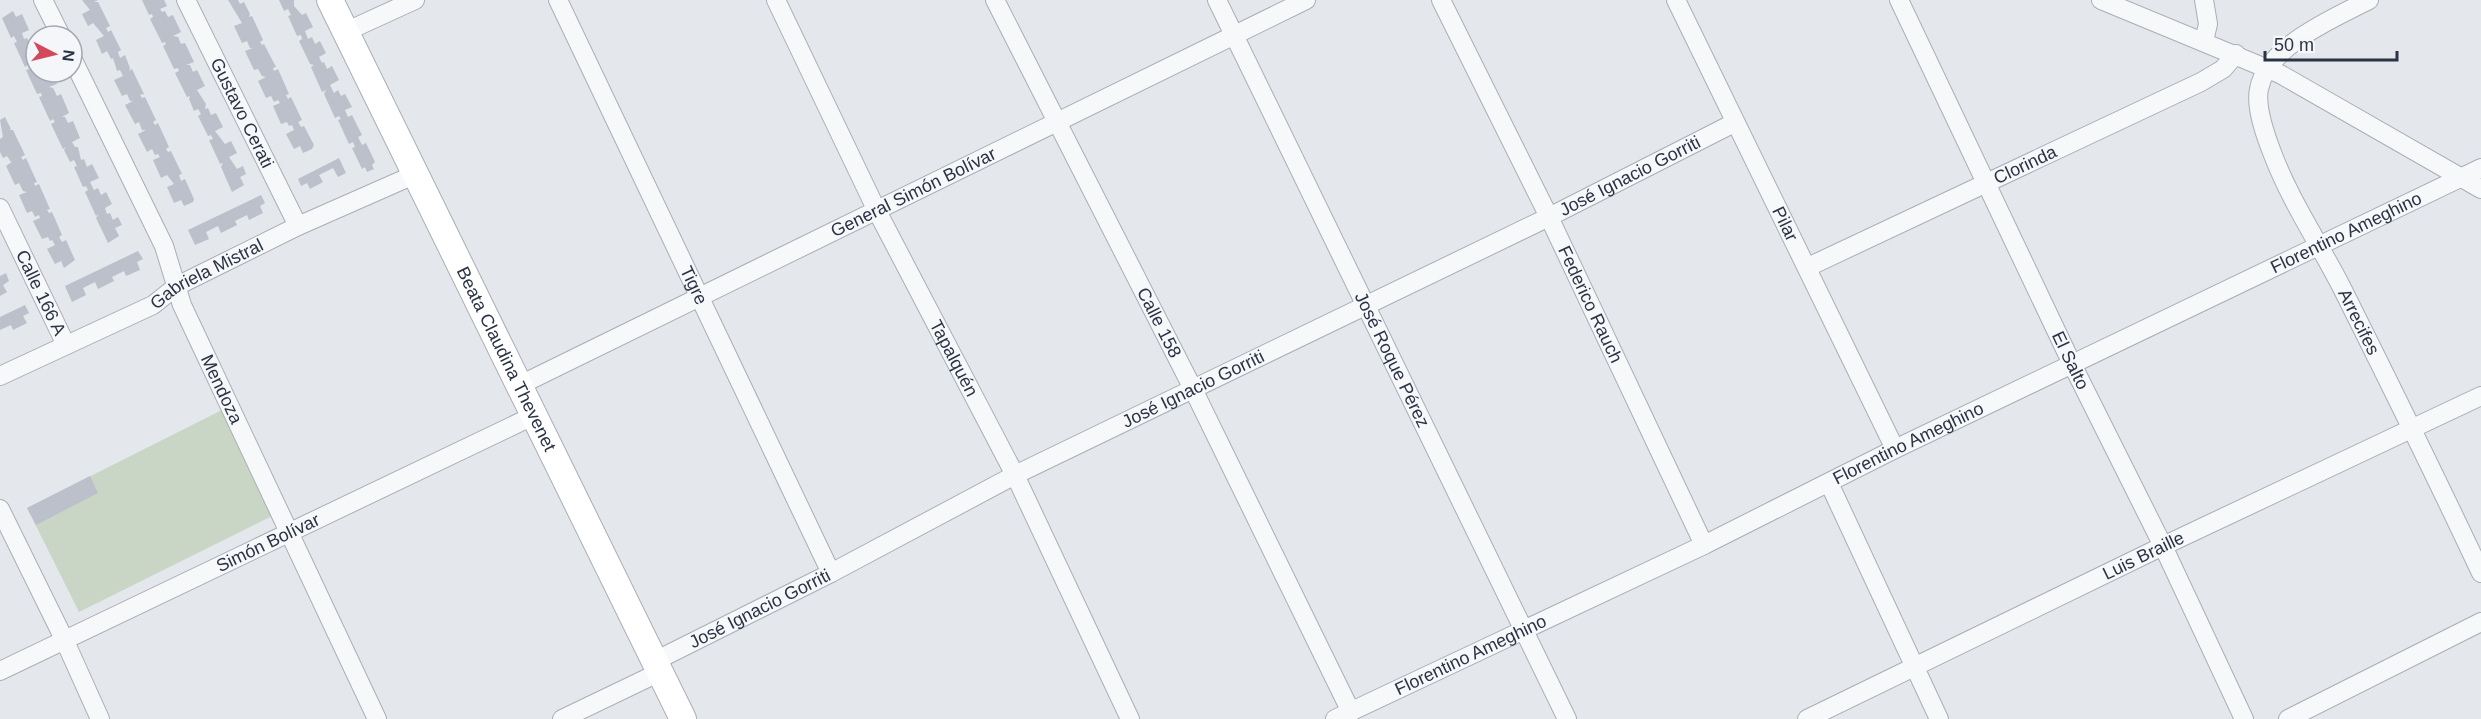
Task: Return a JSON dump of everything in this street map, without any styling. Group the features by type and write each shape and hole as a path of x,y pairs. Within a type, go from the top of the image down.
{"main road":[{"name":"Beata Claudina Thevenet","path":"330,0 683,719"}],"street":[{"path":"43,0 55,24"},
{"name":"Gustavo Cerati","path":"186,0 298,226"},
{"path":"345,32 415,0"},
{"name":"Tigre","path":"558,0 831,573"},
{"name":"Tapalquén","path":"776,0 877,211 1015,475 1130,719"},
{"name":"Calle 158","path":"995,0 1191,387 1343,715"},
{"name":"José Roque Pérez","path":"1217,0 1567,719"},
{"name":"General Simón Bolívar","path":"520,385 1306,0"},
{"name":"Federico Rauch","path":"1441,0 1549,217 1704,545"},
{"name":"Pilar","path":"1676,0 1734,123 1808,267 1894,449"},
{"name":"El Salto","path":"1899,0 2072,364 2163,546 2244,719"},
{"path":"2101,0 2269,69 2481,189"},
{"path":"2204,0 2208,24 2204,41"},
{"path":"2269,69 2290,44 2315,27 2369,0"},
{"name":"Clorinda","path":"1808,267 2201,82 2223,69 2236,54"},
{"name":"Arrecifes","path":"2269,69 2259,88 2261,113 2273,155 2298,208 2320,245 2413,429 2481,573"},
{"name":"Mendoza","path":"84,83 164,246 182,304 377,719"},
{"name":"José Ignacio Gorriti","path":"562,719 1015,475 1191,387 1367,306 1549,217 1734,123"},
{"name":"Florentino Ameghino","path":"1343,715 1704,545 1894,449 2481,168"},
{"name":"Gabriela Mistral","path":"0,376 153,305 177,286 298,226 416,174"},
{"name":"Calle 166 A","path":"0,208 66,345"},
{"name":"Luis Braille","path":"1807,719 2163,546 2481,396"},
{"name":"Simón Bolívar","path":"0,671 535,415"},
{"path":"1829,483 1939,719"},
{"path":"0,509 64,639 100,719"},
{"path":"2288,719 2481,622"}],"green space":[{"path":"222,410 274,515 79,612 27,508"}],"building":[{"path":"82,0 98,0 94,2 98,2 110,26 106,28 108,32 111,30 121,50 118,52 120,58 125,55 129,71 132,69 144,94 140,95 142,98 145,97 156,120 153,122 155,125 158,123 169,147 166,149 168,152 171,151 182,174 179,175 181,181 185,179 194,199 193,202 184,206 181,200 174,203 167,187 174,184 167,175 161,178 153,160 160,157 158,154 155,155 152,149 147,152 138,134 146,130 142,130 139,122 135,124 125,105 133,101 130,101 127,94 122,96 114,80 123,76 120,70 117,71 113,58 111,59 107,51 102,54 96,40 104,36 93,23 88,26 82,14 90,10"},
{"path":"142,0 164,0 167,6 160,9 162,12 165,11 168,17 173,15 181,32 173,36 178,37 181,44 185,43 194,62 186,65 190,65 193,72 197,70 205,86 197,90 206,104 205,109 208,108 211,115 216,113 223,127 215,131 225,144 231,141 237,153 229,157 237,169 243,166 246,174 240,177 244,185 232,192 221,167 223,163 220,164 209,140 213,139 211,135 208,136 198,116 201,114 198,109 194,111 190,96 187,97 175,73 179,71 178,68 174,69 163,46 166,44 162,43 150,19 153,17 152,14 149,15"},
{"path":"228,0 238,0 240,4 244,2 250,14 249,17 252,16 263,40 260,42 264,44 276,67 273,68 274,71 278,69 289,94 286,95 288,99 291,97 302,120 298,122 301,127 304,126 314,145 312,149 303,153 300,146 294,149 286,134 294,130 292,125 289,126 287,122 281,124 273,106 280,103 278,100 274,102 271,96 266,98 258,81 266,77 262,76 258,69 254,70 245,51 253,48 250,48 247,41 242,43 234,26 242,23"},
{"path":"279,0 294,0 294,6 302,15 306,13 313,27 305,31 308,39 312,37 315,44 320,41 326,53 319,57 327,69 332,66 339,80 330,85 334,93 338,90 341,96 345,94 352,107 345,110 348,117 352,115 362,135 358,137 362,145 366,143 375,162 372,165 374,169 367,172 365,167 362,169 352,148 355,147 353,142 349,144 338,120 341,119 339,116 335,118 324,94 326,90 322,92 311,67 314,65 310,64 299,41 302,39 301,35 297,36 288,16 291,15 288,9 284,11"},
{"path":"13,11 16,17 22,14 26,24 24,24 22,33 24,65 14,43 17,42 14,36 11,38 2,18"},
{"path":"32,84 57,84 49,87 53,88 57,96 61,94 69,113 62,117 65,117 68,123 73,121 80,138 72,142 75,147 78,147 81,160 84,159 87,167 92,164 99,178 90,182 94,190 98,188 101,195 106,192 112,204 105,208 107,214 110,213 113,220 118,217 122,225 115,228 119,236 108,243 96,218 99,214 96,216 85,192 88,190 86,186 83,187 74,167 77,166 74,160 70,162 64,150 66,147 63,149 51,124 55,122 53,119 50,121 39,97 42,96 41,93 37,94"},
{"path":"5,117 11,129 9,130 13,130 25,155 21,157 23,160 26,158 37,182 34,183 35,186 39,184 50,209 47,210 49,213 52,212 62,235 59,237 62,242 66,240 75,260 64,268 61,261 55,264 47,249 55,245 52,240 50,241 48,237 42,239 33,221 40,218 39,215 35,217 32,211 27,213 19,195 27,192 23,191 19,183 15,185 6,166 13,161 11,162 7,156 3,158 0,152 0,139 3,137 0,120"},
{"path":"339,158 346,173 338,177 333,168 319,175 323,182 310,189 307,183 301,186 298,179"},
{"path":"261,195 265,203 260,206 263,213 249,220 247,215 235,221 237,225 221,233 218,226 206,232 209,239 195,245 188,230"},
{"path":"138,251 143,259 137,262 140,270 126,276 124,271 112,277 114,281 98,289 95,282 83,288 86,295 72,302 65,286"},
{"path":"6,273 9,281 3,285 7,292 0,296 0,276"},
{"path":"25,305 29,313 23,316 27,323 13,330 11,325 0,330 0,317"},
{"path":"90,476 98,493 36,525 27,508"}]}
